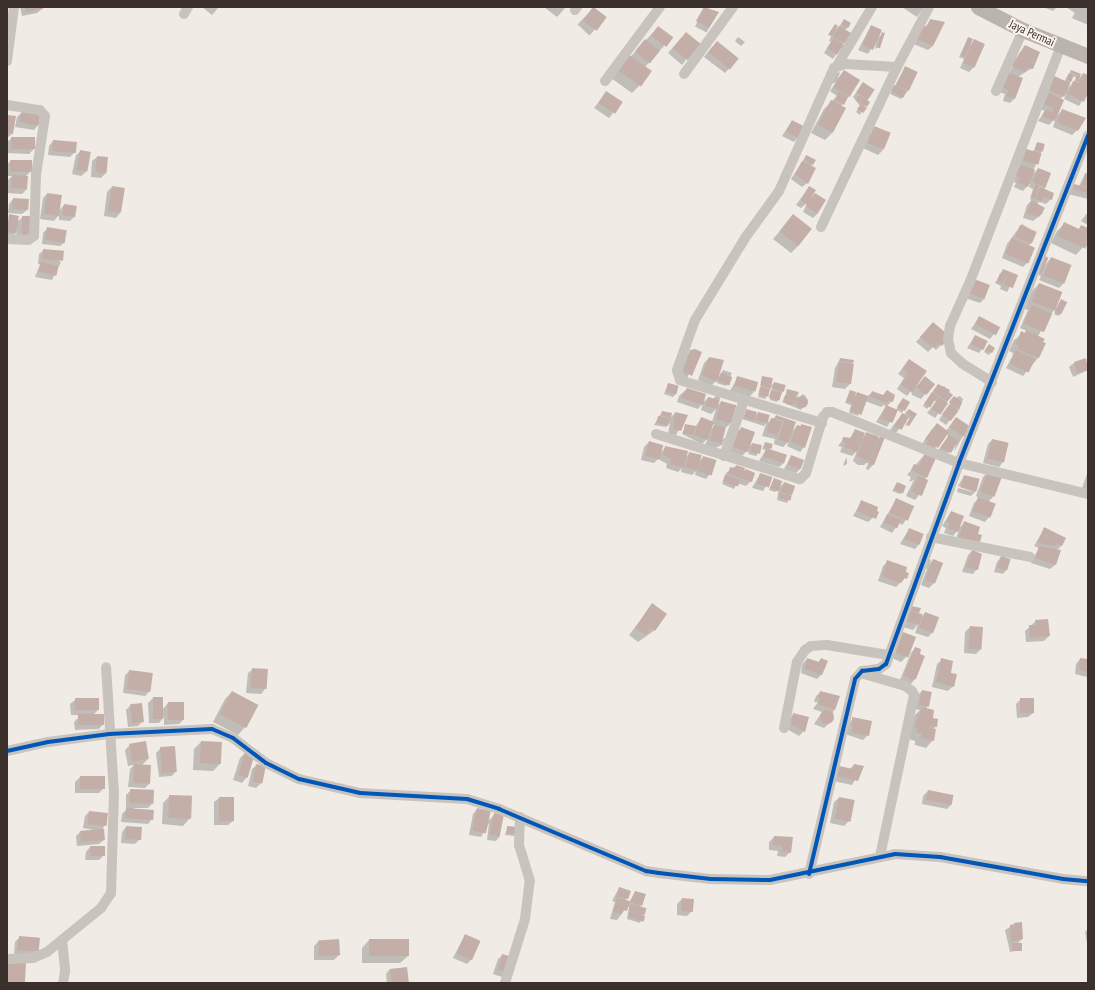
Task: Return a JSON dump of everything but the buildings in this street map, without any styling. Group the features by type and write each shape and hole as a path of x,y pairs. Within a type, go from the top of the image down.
{"street":[{"path":"7,61 14,7"},
{"path":"605,81 660,7"},
{"path":"684,74 733,7"},
{"path":"822,423 680,380 677,376 677,370 689,330 745,238 779,191 834,68 838,64 872,7"},
{"path":"821,227 897,67 929,7"},
{"name":"Jaya Permai","path":"978,7 1023,30 1088,56"},
{"path":"996,91 1023,30"},
{"path":"990,384 951,353 948,339 950,326 971,279 1061,46"},
{"path":"838,64 897,67"},
{"path":"7,105 40,110 45,116 36,175 34,236 28,240 7,239"},
{"path":"860,672 883,667 959,463 1088,136"},
{"path":"724,456 744,400"},
{"path":"656,434 800,479 806,473 827,412 840,414 959,463 1088,494"},
{"path":"932,537 1030,557"},
{"path":"784,728 797,662 805,650 811,646 827,645 888,655"},
{"path":"7,959 40,956 101,908 111,893 114,793 109,734 106,667"},
{"path":"860,672 906,686 914,695 880,856"},
{"path":"809,874 846,713 860,672"},
{"path":"7,751 48,742 109,734 212,729 233,738 266,763 298,779 360,793 467,799 520,817 646,871 759,881 809,874 880,856 909,854 940,857 1063,879 1088,881"},
{"path":"505,983 525,919 530,881 519,845 520,817"},
{"path":"62,940 65,971 63,983"}],"cycle path":[{"path":"809,874 855,679 862,671 879,669 886,664 959,463 1088,136"},
{"path":"7,751 48,742 109,734 212,729 233,738 266,763 299,779 360,793 467,799 499,809 646,871 711,879 770,880 895,854 940,857 1063,879 1088,881"}]}
